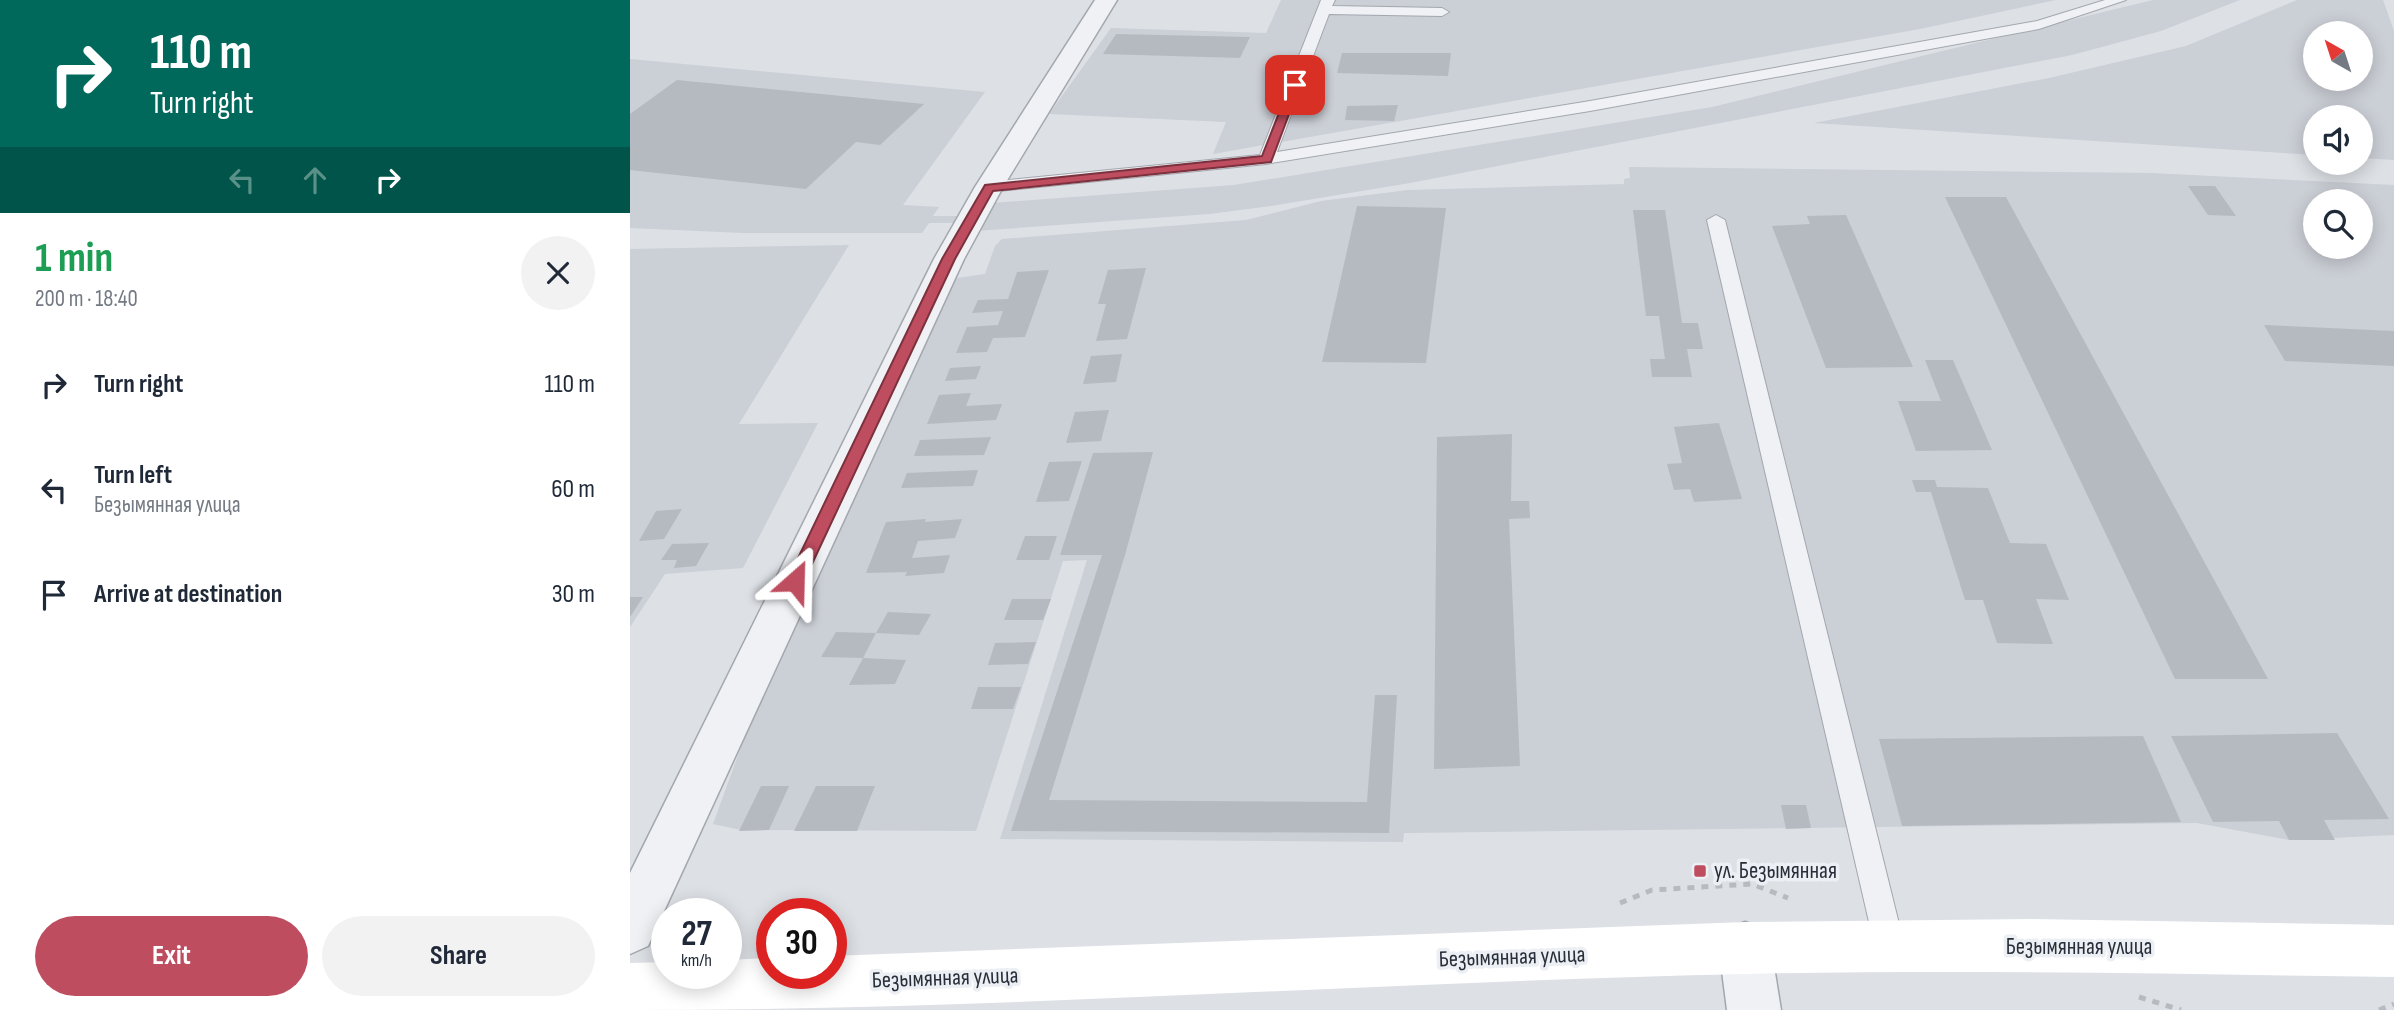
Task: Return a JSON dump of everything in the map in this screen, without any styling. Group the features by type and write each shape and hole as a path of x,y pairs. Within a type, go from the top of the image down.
{"main road":[{"name":"Безымянная улица","path":"630,990 1745,948 2031,946 2394,951"}],"street":[{"path":"630,928 948,259 989,187 1106,0"},
{"path":"1745,948 1754,1010"}],"lane":[{"path":"989,187 1266,159 1590,106 2039,25 2119,0"},
{"path":"1266,159 1326,5 1441,12"},
{"path":"1716,220 1890,948"}],"path":[{"path":"2379,1010 2394,1004"}],"shaded area":[{"path":"1281,0 2056,0 1920,29 1213,154 1226,122 1049,114 1111,28 1266,33"},
{"path":"2153,0 2240,0 2161,31 2072,55 1410,183 1271,206 1209,214 976,231 958,223 929,223 922,233 743,233 630,228 630,59 985,92 903,205 939,207 933,216 961,216 992,203 1234,185 1712,107"},
{"path":"2297,0 2383,0 2394,31 2394,160 2373,159 2373,105 2303,105 2303,154 1814,123 2049,78 2186,46"},
{"path":"1629,167 2151,173 2394,185 2394,835 2289,840 2197,823 1404,833 1403,842 1000,839 1087,560 1063,561 976,831 741,830 713,824 767,676 950,279 985,274 995,246 1002,239 1246,220 1321,201 1408,190 1624,184 1624,179 1630,178"},
{"path":"849,245 739,424 818,423 743,568 665,574 630,627 630,249"}],"building":[{"path":"1116,34 1250,37 1240,58 1103,54"},
{"path":"1342,53 1451,53 1448,76 1337,73"},
{"path":"677,80 924,104 880,145 856,142 806,189 630,170 630,114"},
{"path":"1398,105 1394,121 1345,120 1347,106"},
{"path":"2188,186 2215,186 2236,216 2208,215"},
{"path":"1945,197 2006,197 2268,679 2175,679"},
{"path":"1357,206 1446,208 1426,363 1322,362"},
{"path":"1633,210 1665,210 1682,323 1698,323 1703,349 1687,349 1692,377 1652,377 1650,359 1665,359 1659,316 1646,316"},
{"path":"1846,215 1913,367 1826,368 1772,226 1810,224 1807,216"},
{"path":"1146,268 1127,339 1096,341 1106,304 1098,304 1108,270"},
{"path":"1049,270 1025,337 993,338 987,352 956,353 967,327 998,325 1003,311 972,313 978,300 1008,299 1017,272"},
{"path":"2264,325 2394,331 2394,366 2285,361"},
{"path":"1122,354 1116,382 1083,384 1091,356"},
{"path":"1925,360 1953,360 1992,450 1916,451 1898,401 1941,401"},
{"path":"981,366 976,379 945,381 950,368"},
{"path":"971,393 966,406 1002,404 996,420 927,424 939,395"},
{"path":"1109,410 1101,441 1066,443 1075,412"},
{"path":"1719,423 1742,499 1694,502 1690,489 1674,490 1667,464 1682,463 1674,427"},
{"path":"1512,434 1511,501 1529,501 1530,518 1509,519 1520,766 1434,769 1437,437"},
{"path":"991,437 984,455 914,456 920,440"},
{"path":"1153,452 1125,555 1049,800 1367,802 1375,695 1397,695 1389,833 1011,831 1102,555 1060,555 1093,453"},
{"path":"1082,461 1069,501 1036,502 1049,462"},
{"path":"978,470 973,486 901,488 907,473"},
{"path":"1912,480 1935,480 1937,487 1988,488 2010,543 2046,544 2069,600 2036,599 2053,644 1997,643 1983,600 1965,600 1931,492 1916,492"},
{"path":"682,509 664,539 639,541 656,511"},
{"path":"926,519 925,522 962,519 955,538 918,541 912,558 950,555 944,573 905,576 907,572 866,573 886,522"},
{"path":"1025,536 1057,536 1049,560 1016,560"},
{"path":"709,543 696,566 674,568 677,560 661,560 672,544"},
{"path":"630,597 643,597 630,617"},
{"path":"1012,599 1051,599 1043,620 1004,620"},
{"path":"888,612 931,614 919,635 876,633"},
{"path":"836,632 876,633 863,658 821,657"},
{"path":"1036,642 1028,664 988,665 995,643"},
{"path":"863,658 906,660 895,684 849,685"},
{"path":"978,687 1021,687 1013,709 971,709"},
{"path":"2337,733 2389,819 2324,820 2335,840 2289,840 2279,821 2213,822 2171,736"},
{"path":"2143,736 2181,822 1902,826 1879,739"},
{"path":"761,786 789,786 769,830 739,831"},
{"path":"816,786 875,786 857,831 794,831"},
{"path":"1781,805 1806,805 1811,828 1786,829"}],"place":[{"name":"ул. Безымянная","path":"1700,871"}],"route":[{"path":"795,581 948,259 989,187 1266,159 1295,85"}]}
